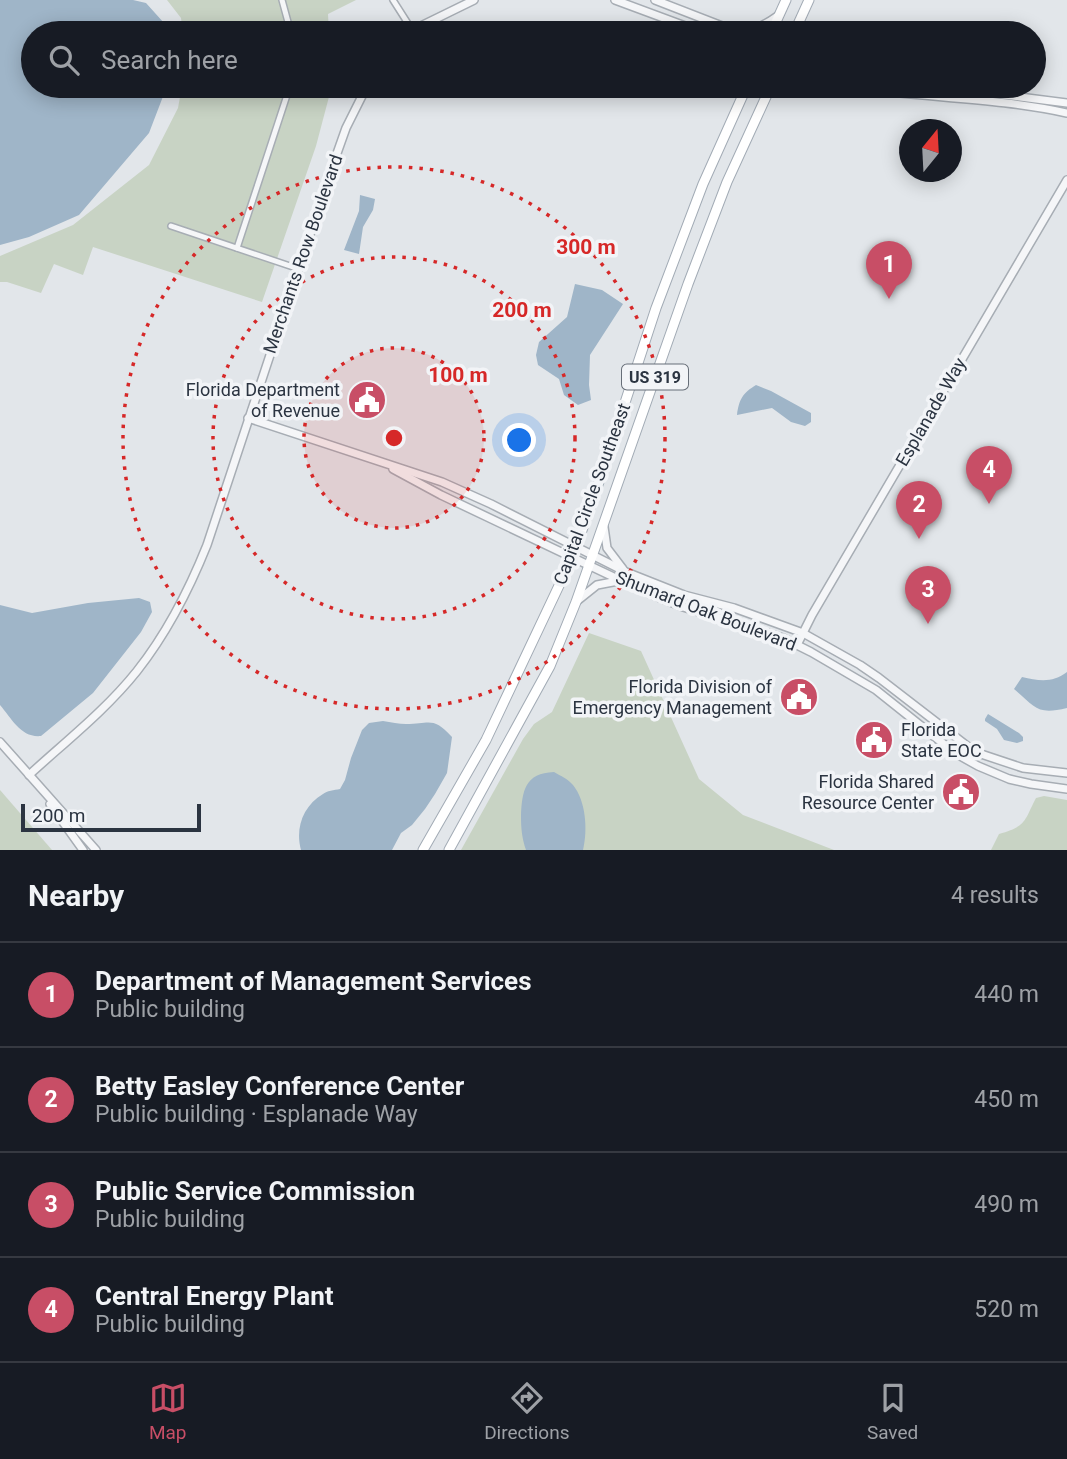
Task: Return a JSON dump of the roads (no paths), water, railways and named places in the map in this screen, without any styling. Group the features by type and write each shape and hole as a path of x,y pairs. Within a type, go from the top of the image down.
{"main road":[{"path":"776,21 786,0"},
{"path":"799,21 809,0"},
{"name":"Capital Circle Southeast","path":"423,850 486,740 575,552 660,295 703,184 741,98"},
{"name":"Capital Circle Southeast","path":"449,850 550,666 576,602 688,284 727,182 767,98"}],"street":[{"path":"282,0 288,21"},
{"path":"393,0 406,21"},
{"path":"431,21 474,0"},
{"path":"615,0 672,21"},
{"path":"655,0 710,21"},
{"path":"769,21 779,15"},
{"path":"237,248 287,98"},
{"name":"Merchants Row Boulevard","path":"29,775 102,708 137,671 176,613 192,582 207,545 346,128 362,98"},
{"path":"972,98 1067,113"},
{"path":"1028,98 1067,103"},
{"name":"Esplanade Way","path":"797,645 1067,180"},
{"path":"171,226 299,269"},
{"name":"Shumard Oak Boulevard","path":"248,418 442,482 590,560 620,580 683,607 775,635 825,659 876,690 968,761 1009,779 1067,789"},
{"name":"Shumard Oak Boulevard","path":"373,459 441,495 575,552"},
{"path":"604,523 607,548 626,572"},
{"name":"Shumard Oak Boulevard","path":"590,560 684,595 734,608 803,633 885,682 975,752 1023,768 1067,773"},
{"path":"576,602 597,585 620,580"},
{"path":"731,622 734,608"},
{"path":"0,743 96,850"},
{"path":"29,775 83,850"}],"water":[{"path":"0,0 133,0 146,3 162,21 21,21 21,98 162,98 149,133 79,215 29,237 0,245"},
{"path":"360,195 375,199 373,210 363,227 359,254 344,250 359,211"},
{"path":"575,284 602,290 623,304 590,355 591,400 578,405 564,395 559,379 538,365 536,355 539,342 567,317"},
{"path":"756,385 811,413 811,422 805,426 791,422 772,408 737,415 742,397"},
{"path":"139,598 150,602 152,612 141,632 93,693 41,736 22,731 0,705 0,605 32,613 88,603"},
{"path":"1067,672 1067,708 1043,710 1014,689 1022,677 1046,680"},
{"path":"988,714 1019,733 1023,741 1017,743 1004,740 997,729 985,721"},
{"path":"383,721 435,724 452,737 447,773 435,794 412,825 401,833 392,850 301,850 300,826 306,811 323,794 340,789 362,730 369,723"},
{"path":"554,772 571,783 581,799 585,825 583,850 526,850 521,821 524,791 537,776"}],"place":[{"name":"Department of Management Services","path":"889,299"},
{"name":"Florida Department of Revenue","path":"367,400"},
{"name":"Central Energy Plant","path":"989,504"},
{"name":"Betty Easley Conference Center","path":"919,539"},
{"name":"Public Service Commission","path":"928,624"},
{"name":"Florida Division of Emergency Management","path":"799,697"},
{"name":"Florida State EOC","path":"874,740"},
{"name":"Florida Shared Resource Center","path":"961,792"}]}
